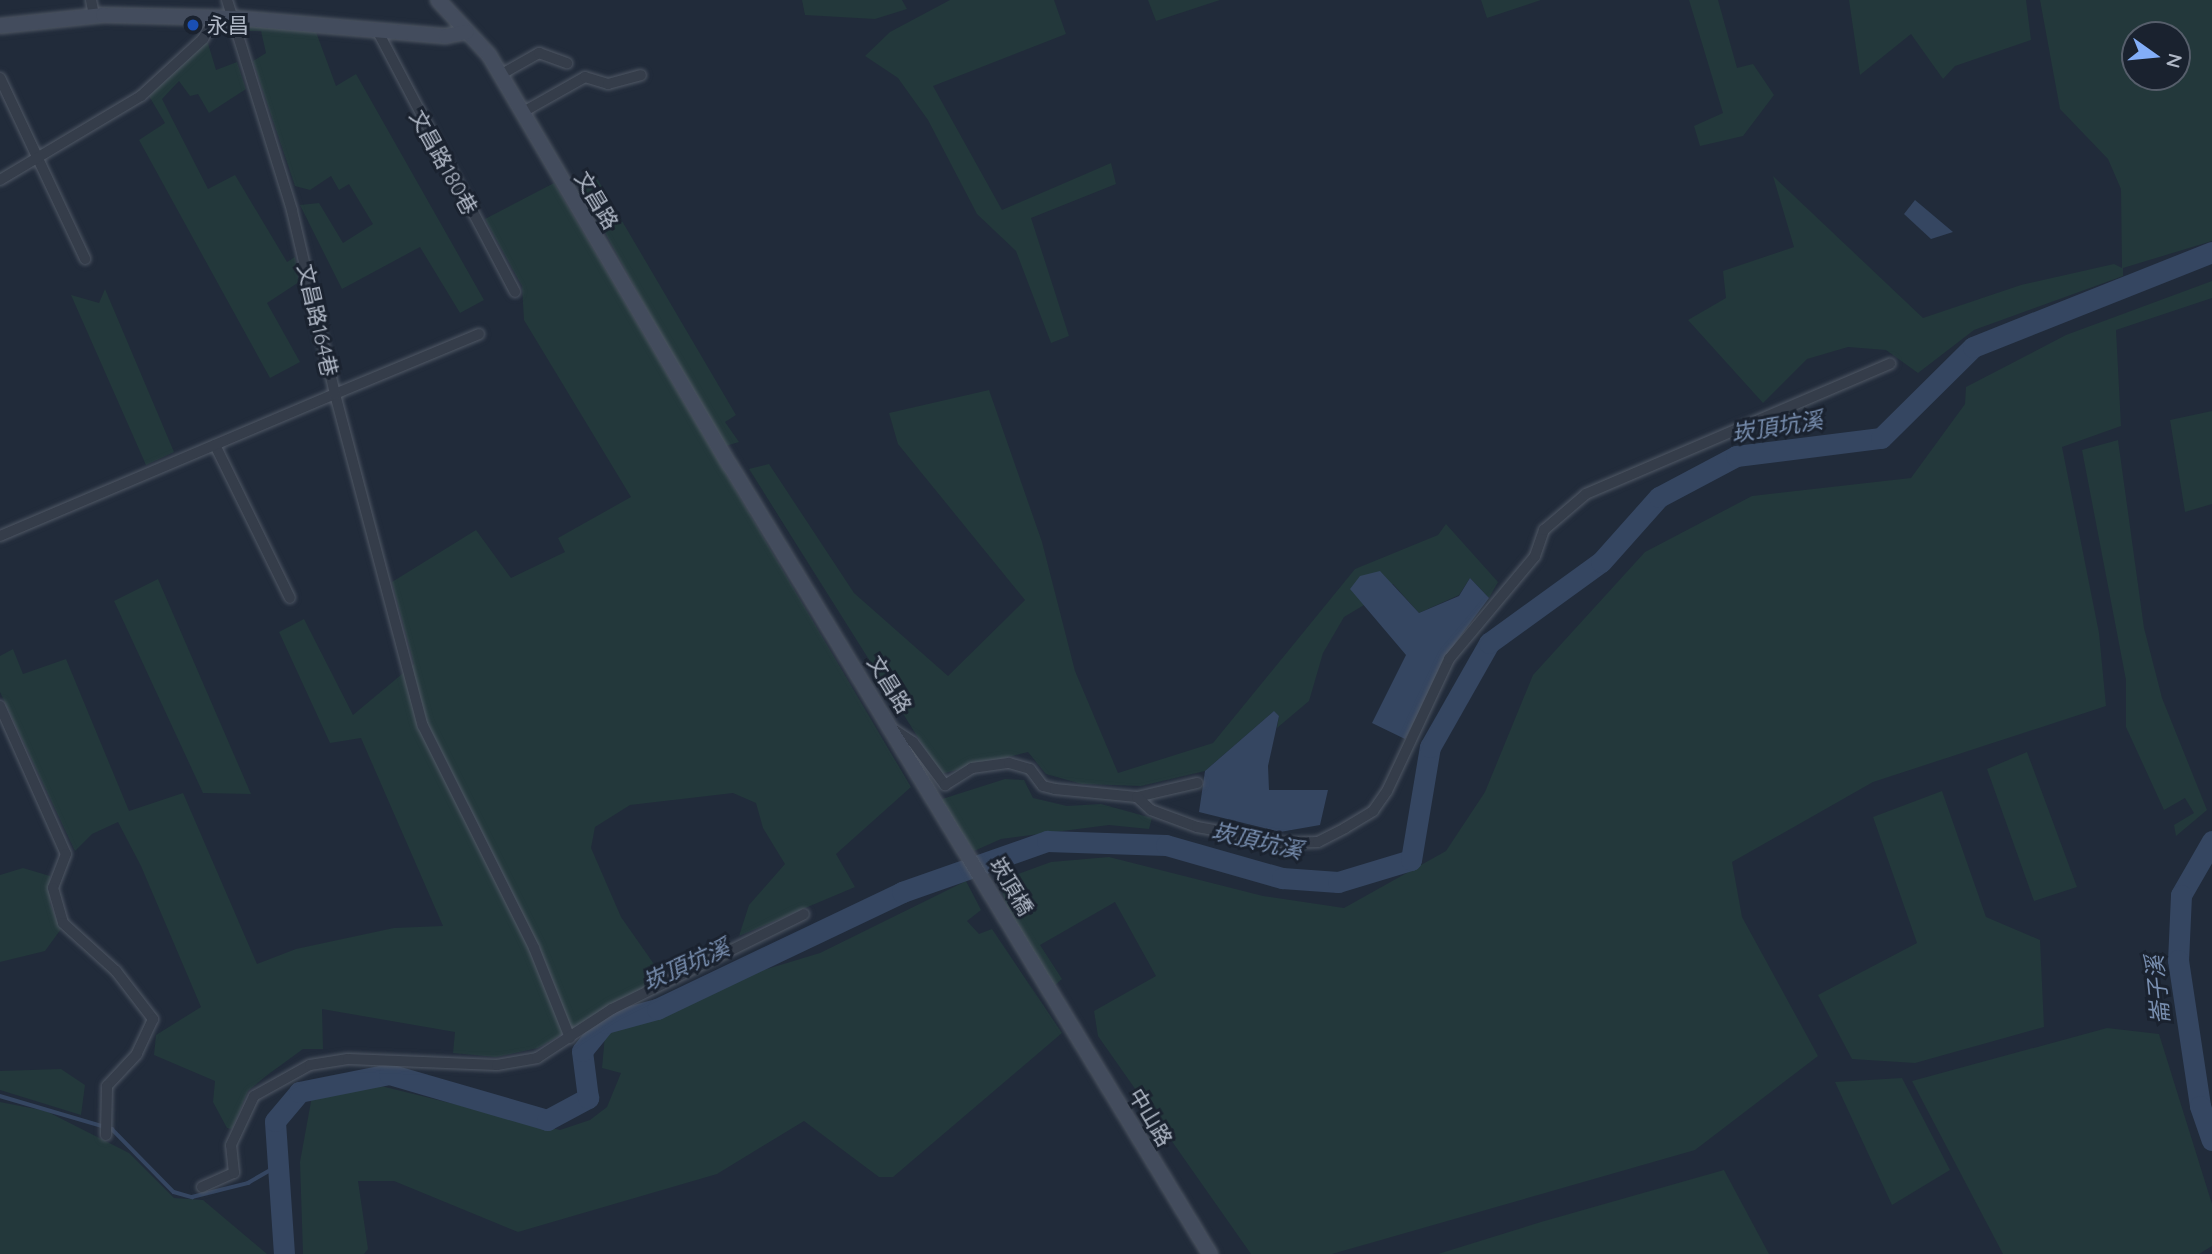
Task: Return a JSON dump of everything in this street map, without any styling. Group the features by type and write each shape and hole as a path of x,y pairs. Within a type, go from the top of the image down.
{"main road":[{"name":"文昌路","path":"445,3 500,75 931,791"},
{"path":"0,26 94,16 234,18 377,30 467,32"},
{"name":"崁頂橋","path":"931,791 1056,1002"},
{"name":"中山路","path":"1056,1002 1210,1254"}],"street":[{"path":"91,0 94,16"},
{"name":"文昌路164巷","path":"0,536 335,394 292,210 227,0"},
{"path":"0,180 39,160 141,96 203,39 215,18"},
{"name":"文昌路180巷","path":"377,30 515,292"},
{"path":"500,75 539,53 567,63"},
{"path":"523,113 585,76 608,84 641,75"},
{"path":"0,78 85,259"},
{"path":"479,334 335,394 423,726 534,948 570,1038"},
{"path":"1138,797 1151,810 1197,827 1286,844 1318,842 1345,828 1373,811 1387,791 1449,659 1535,556 1544,530 1586,494 1890,364"},
{"path":"215,445 290,598"},
{"path":"0,706 66,854 53,888 63,923 116,971 153,1019 137,1054 107,1086 103,1113 106,1135"},
{"path":"893,729 914,742 945,785 972,768 1009,763 1030,769 1043,786 1055,789 1138,797 1197,783"},
{"path":"202,1187 234,1173 231,1144 254,1096 310,1065 348,1059 497,1065 537,1058 612,1009 804,914"}],"green space":[{"path":"802,0 902,0 907,9 875,19 805,15"},
{"path":"950,0 1054,0 1066,34 933,86 1002,210 1111,163 1116,184 1031,218 1069,336 1051,343 1016,251 977,214 928,120 898,78 865,56 890,32"},
{"path":"1148,0 1220,0 1156,21"},
{"path":"1481,0 1541,0 1487,18"},
{"path":"1689,0 1718,0 1737,68 1753,64 1774,95 1743,136 1700,146 1694,126 1723,113"},
{"path":"1849,0 2026,0 2031,40 1955,66 1943,79 1911,34 1860,75"},
{"path":"2040,0 2212,0 2212,241 2123,268 2123,276 1974,330 1918,373 1886,350 1848,347 1807,359 1763,403 1688,320 1726,298 1723,271 1794,247 1773,176 1923,318 2021,285 2114,264 2122,268 2121,189 2108,159 2060,109"},
{"path":"248,26 316,32 336,86 356,74 484,300 460,313 420,247 342,289 300,205 319,203 343,243 373,224 349,184 339,190 331,176 310,190 295,186 253,61 266,53 261,31 249,31"},
{"path":"207,40 216,70 237,62 246,89 209,113 198,94 190,96 179,81 162,99 208,189 235,175 287,262 295,257 299,282 267,303 300,362 270,378 139,140 165,123 149,96"},
{"path":"595,175 736,415 725,422 739,442 722,447 579,185"},
{"path":"554,183 911,787 836,854 855,887 739,936 749,905 785,864 763,828 756,803 733,793 630,805 595,827 591,848 621,917 663,977 538,1048 496,1057 453,1053 455,1032 322,1009 323,1049 303,1049 266,1076 248,1091 232,1129 227,1128 213,1102 215,1081 154,1055 156,1035 201,1007 141,866 118,822 92,834 75,851 0,692 0,656 13,649 23,674 66,659 129,811 183,793 257,964 296,949 394,928 443,926 361,738 330,743 279,632 304,619 353,715 414,664 392,582 476,530 511,578 565,552 558,538 631,497 524,320 522,286 485,219"},
{"path":"2212,281 2212,298 2116,330 2121,426 2062,447 2099,633 2106,706 1873,782 1732,862 1742,917 1818,1056 1695,1150 1332,1254 1251,1254 1098,1036 1094,1011 1156,976 1115,902 1040,945 1062,979 1054,986 1007,908 999,881 1051,862 1109,857 1263,896 1344,908 1446,851 1485,792 1533,675 1645,552 1752,496 1911,478 1965,404 1966,387 2066,335"},
{"path":"105,289 174,452 146,465 71,295 99,303"},
{"path":"989,390 1042,542 1075,671 1118,773 1213,743 1355,569 1438,535 1446,524 1498,582 1489,598 1470,578 1459,595 1419,613 1393,584 1351,589 1364,605 1344,617 1323,653 1309,701 1277,728 1279,716 1273,712 1205,771 1141,786 1082,784 1046,774 1028,752 941,774 749,469 769,464 854,593 948,676 1025,600 898,444 889,413"},
{"path":"2212,411 2212,504 2185,512 2170,420"},
{"path":"2118,440 2144,628 2162,698 2207,810 2176,836 2174,825 2194,813 2185,798 2164,810 2126,727 2126,680 2082,450"},
{"path":"158,579 251,794 203,793 114,601"},
{"path":"2027,752 2077,887 2034,901 1987,769"},
{"path":"1005,779 1024,780 1033,798 1067,806 1101,804 1152,818 1149,829 1109,825 1001,839 974,851 939,800"},
{"path":"1942,791 1986,917 2040,940 2044,1027 1915,1063 1852,1059 1818,995 1917,943 1873,817"},
{"path":"23,868 50,876 50,904 61,929 45,951 0,962 0,875"},
{"path":"966,881 981,910 967,921 979,934 992,929 1062,1033 893,1177 879,1177 804,1121 717,1174 518,1232 394,1181 358,1181 368,1249 364,1254 303,1254 300,1162 312,1096 381,1086 560,1130 590,1120 607,1107 621,1073 602,1068 605,1035 720,983 820,953"},
{"path":"2107,1028 2159,1034 2212,1204 2212,1246 2199,1254 2003,1254 1912,1081"},
{"path":"61,1069 85,1085 81,1115 0,1090 0,1071"},
{"path":"1902,1078 1950,1170 1892,1205 1835,1082"},
{"path":"0,1102 46,1111 129,1153 174,1198 203,1200 267,1254 0,1254"},
{"path":"1724,1170 1769,1254 1438,1254 1541,1222"}],"water":[{"path":"1915,200 1953,232 1931,239 1904,214"},
{"path":"1380,571 1419,613 1459,596 1470,578 1489,598 1456,642 1405,739 1372,723 1406,655 1350,589 1360,576"},
{"path":"1274,711 1279,716 1268,766 1269,790 1328,790 1320,825 1280,832 1199,812 1205,771"}],"waterway":[{"name":"崁頂坑溪","path":"284,1254 275,1121 299,1092 389,1074 547,1120 588,1098 582,1051 605,1023 657,1009 902,892 1047,841 1166,845 1282,878 1338,882 1411,860 1430,747 1489,643 1601,562 1659,497 1736,456 1881,438 1973,347 2212,252"},
{"name":"崙子溪","path":"2212,841 2181,895 2178,960 2200,1106 2212,1140"},
{"path":"0,1096 112,1129 174,1192 192,1197 248,1183 276,1167"}],"place":[{"name":"永昌","path":"193,25"}]}
